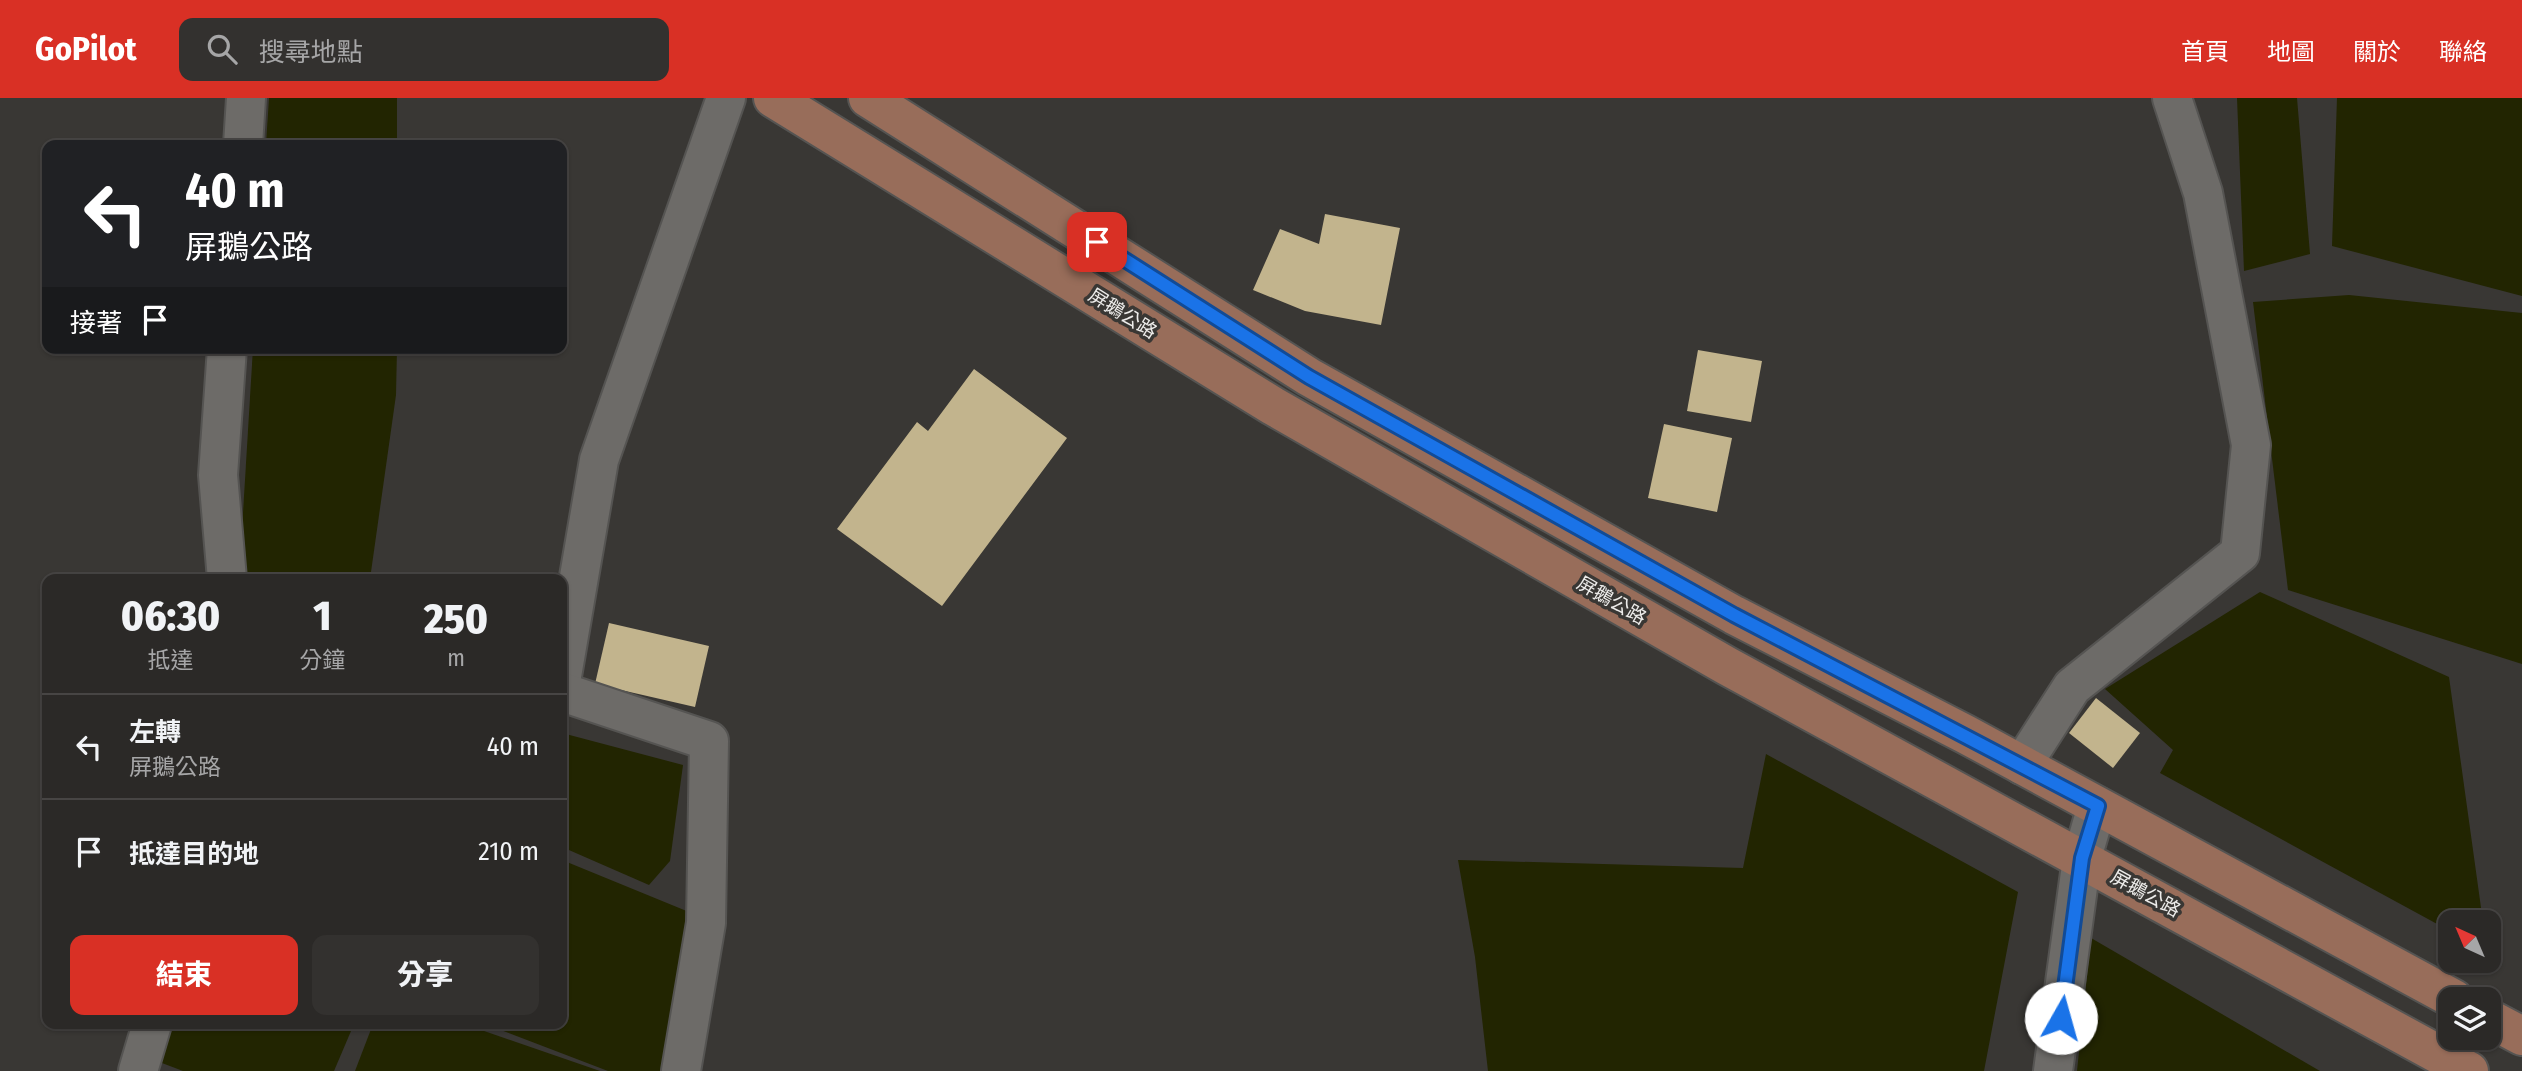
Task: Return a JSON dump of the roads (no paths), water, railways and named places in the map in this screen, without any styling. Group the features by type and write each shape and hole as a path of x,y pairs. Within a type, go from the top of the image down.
{"main road":[{"name":"屏鵝公路","path":"773,98 1273,406 1727,666 2469,1071"},
{"path":"868,98 1309,377 1734,615 2022,765 2438,990"},
{"path":"2501,1025 2522,1036"}],"lane":[{"path":"243,140 246,98"},
{"path":"567,647 599,460 726,98"},
{"path":"2022,765 2071,687 2240,553 2251,445 2203,193 2172,98"},
{"path":"227,354 218,474 227,574"},
{"path":"567,694 709,741 706,923 681,1071"},
{"path":"2053,1071 2082,858 2098,806"},
{"path":"138,1071 151,1029"}]}
